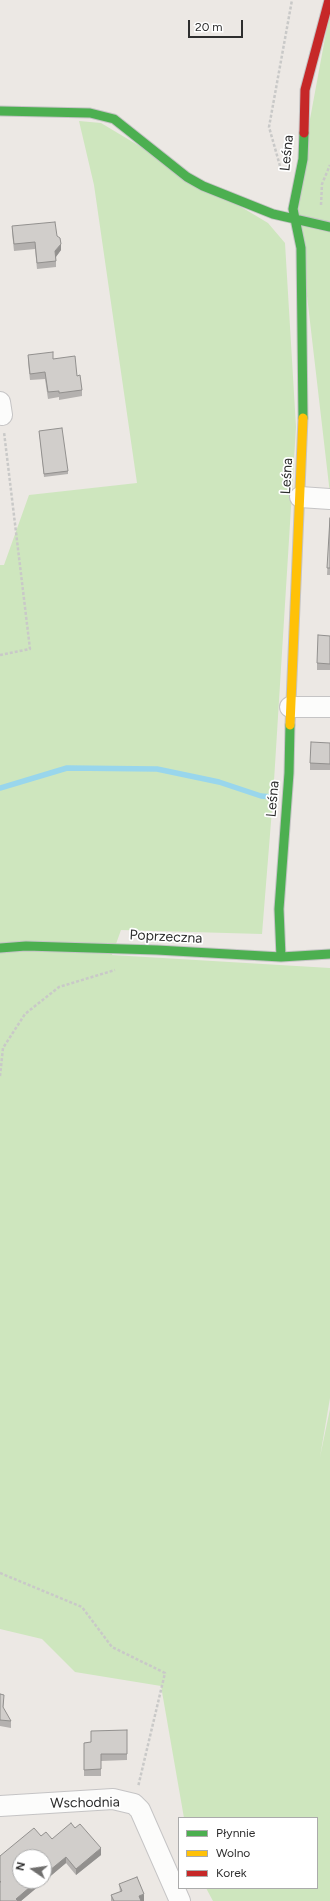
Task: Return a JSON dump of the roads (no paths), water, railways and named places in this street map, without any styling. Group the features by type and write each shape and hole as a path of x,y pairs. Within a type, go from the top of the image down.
{"street":[{"name":"Leśna","path":"281,957 279,908 289,773 290,707 303,425 301,248 293,209 303,159 305,90 329,0"},
{"path":"0,111 90,113 114,119 187,177 203,186 273,214 330,227"},
{"path":"300,497 330,499"},
{"path":"290,707 330,707"},
{"name":"Poprzeczna","path":"0,948 26,946 157,950 281,957 330,954"},
{"name":"Wschodnia","path":"0,1806 113,1799 134,1804 140,1810 180,1901"}],"waterway":[{"path":"0,788 67,768 157,769 219,782 261,796 273,797"}]}
